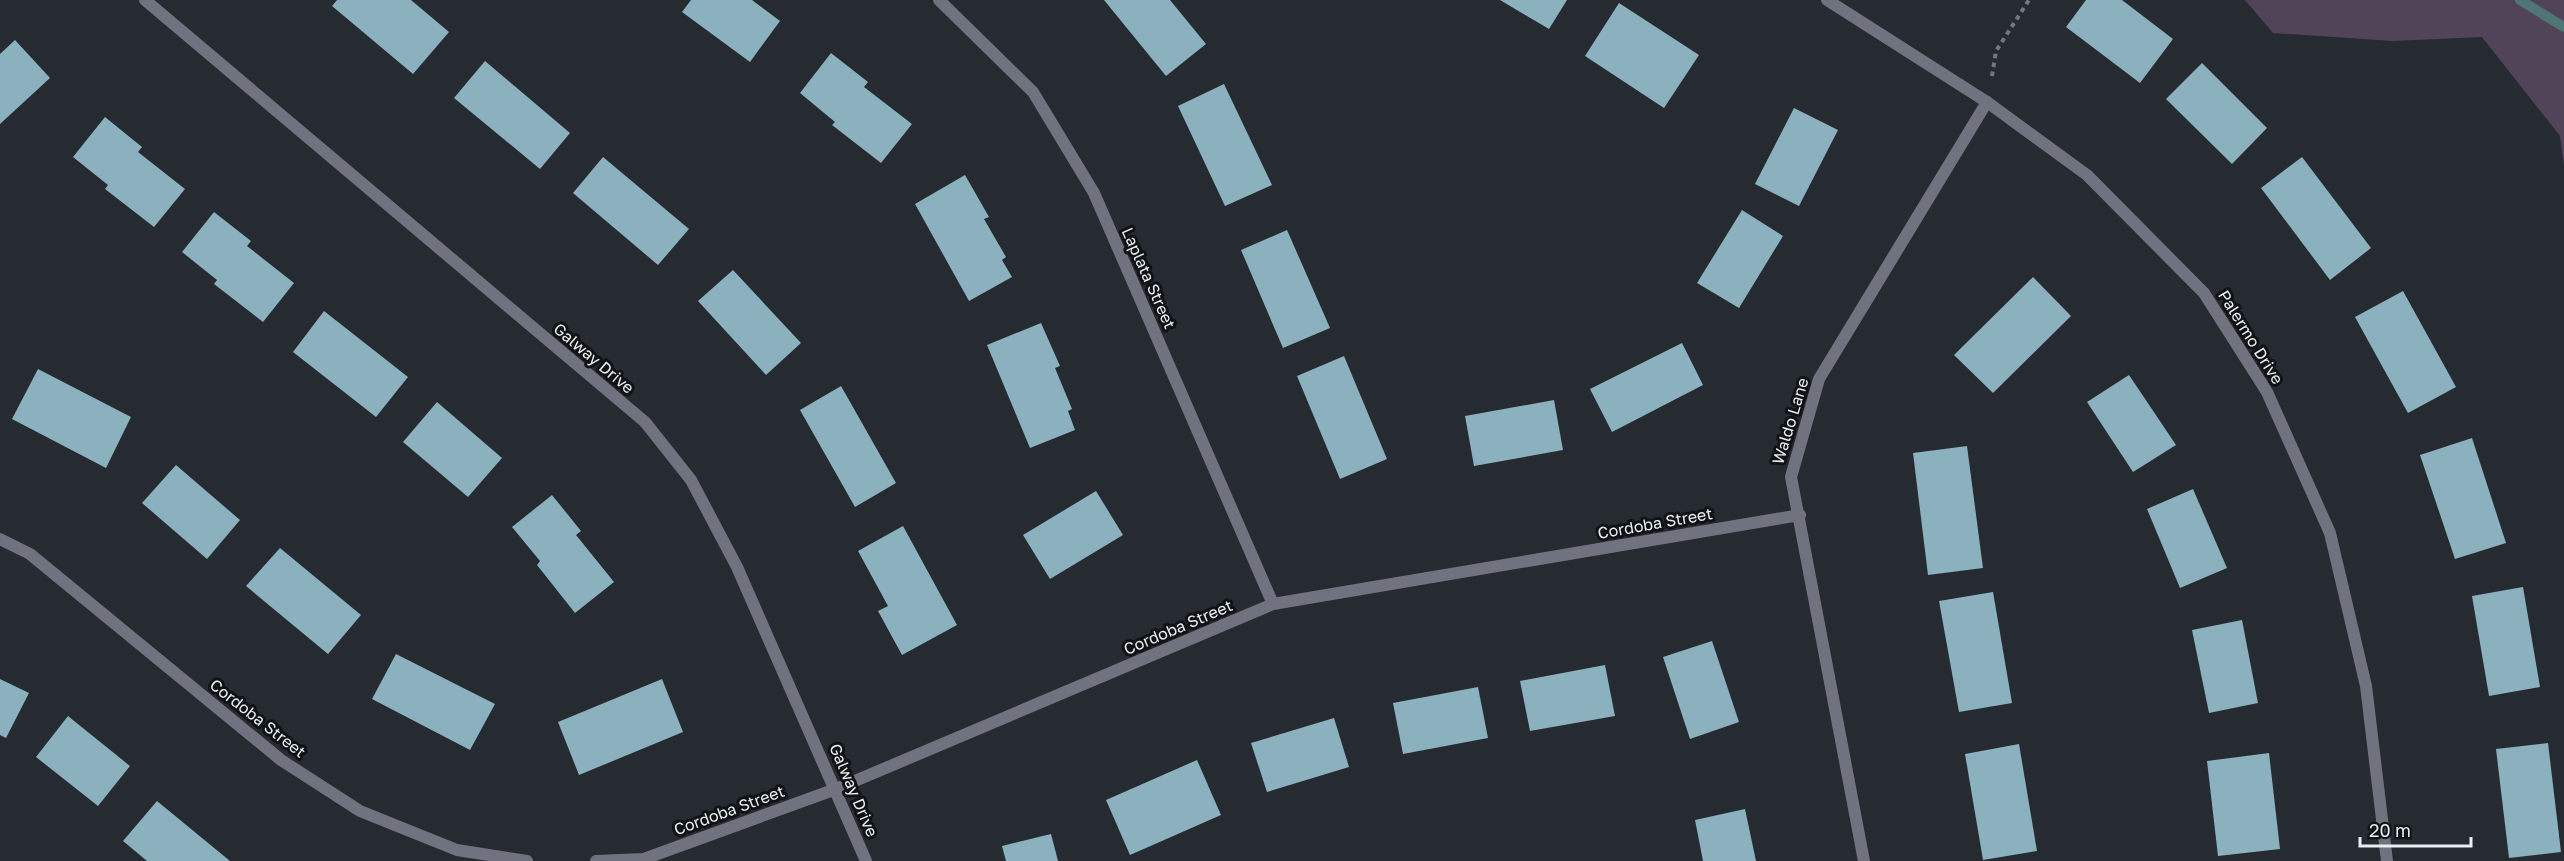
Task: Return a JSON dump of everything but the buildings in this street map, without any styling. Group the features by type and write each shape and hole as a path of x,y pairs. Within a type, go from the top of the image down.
{"street":[{"name":"Galway Drive","path":"145,0 645,422 691,480 737,567 866,861"},
{"name":"Laplata Street","path":"939,0 1033,92 1094,193 1273,604"},
{"name":"Palermo Drive","path":"1827,0 1987,102 2088,175 2204,293 2268,392 2330,533 2366,686 2387,861"},
{"name":"Waldo Lane","path":"1864,861 1791,477 1819,380 1987,102"},
{"name":"Cordoba Street","path":"596,861 644,859 836,789 1273,604 1800,515"},
{"name":"Cordoba Street","path":"0,539 30,554 281,760 360,811 457,850 527,861"}],"path":[{"path":"1987,102 1996,51 2029,0"}],"shaded area":[{"path":"2245,0 2564,0 2564,166 2560,136 2482,37 2393,41 2273,33"}],"waterway":[{"path":"2520,0 2564,27"}]}
